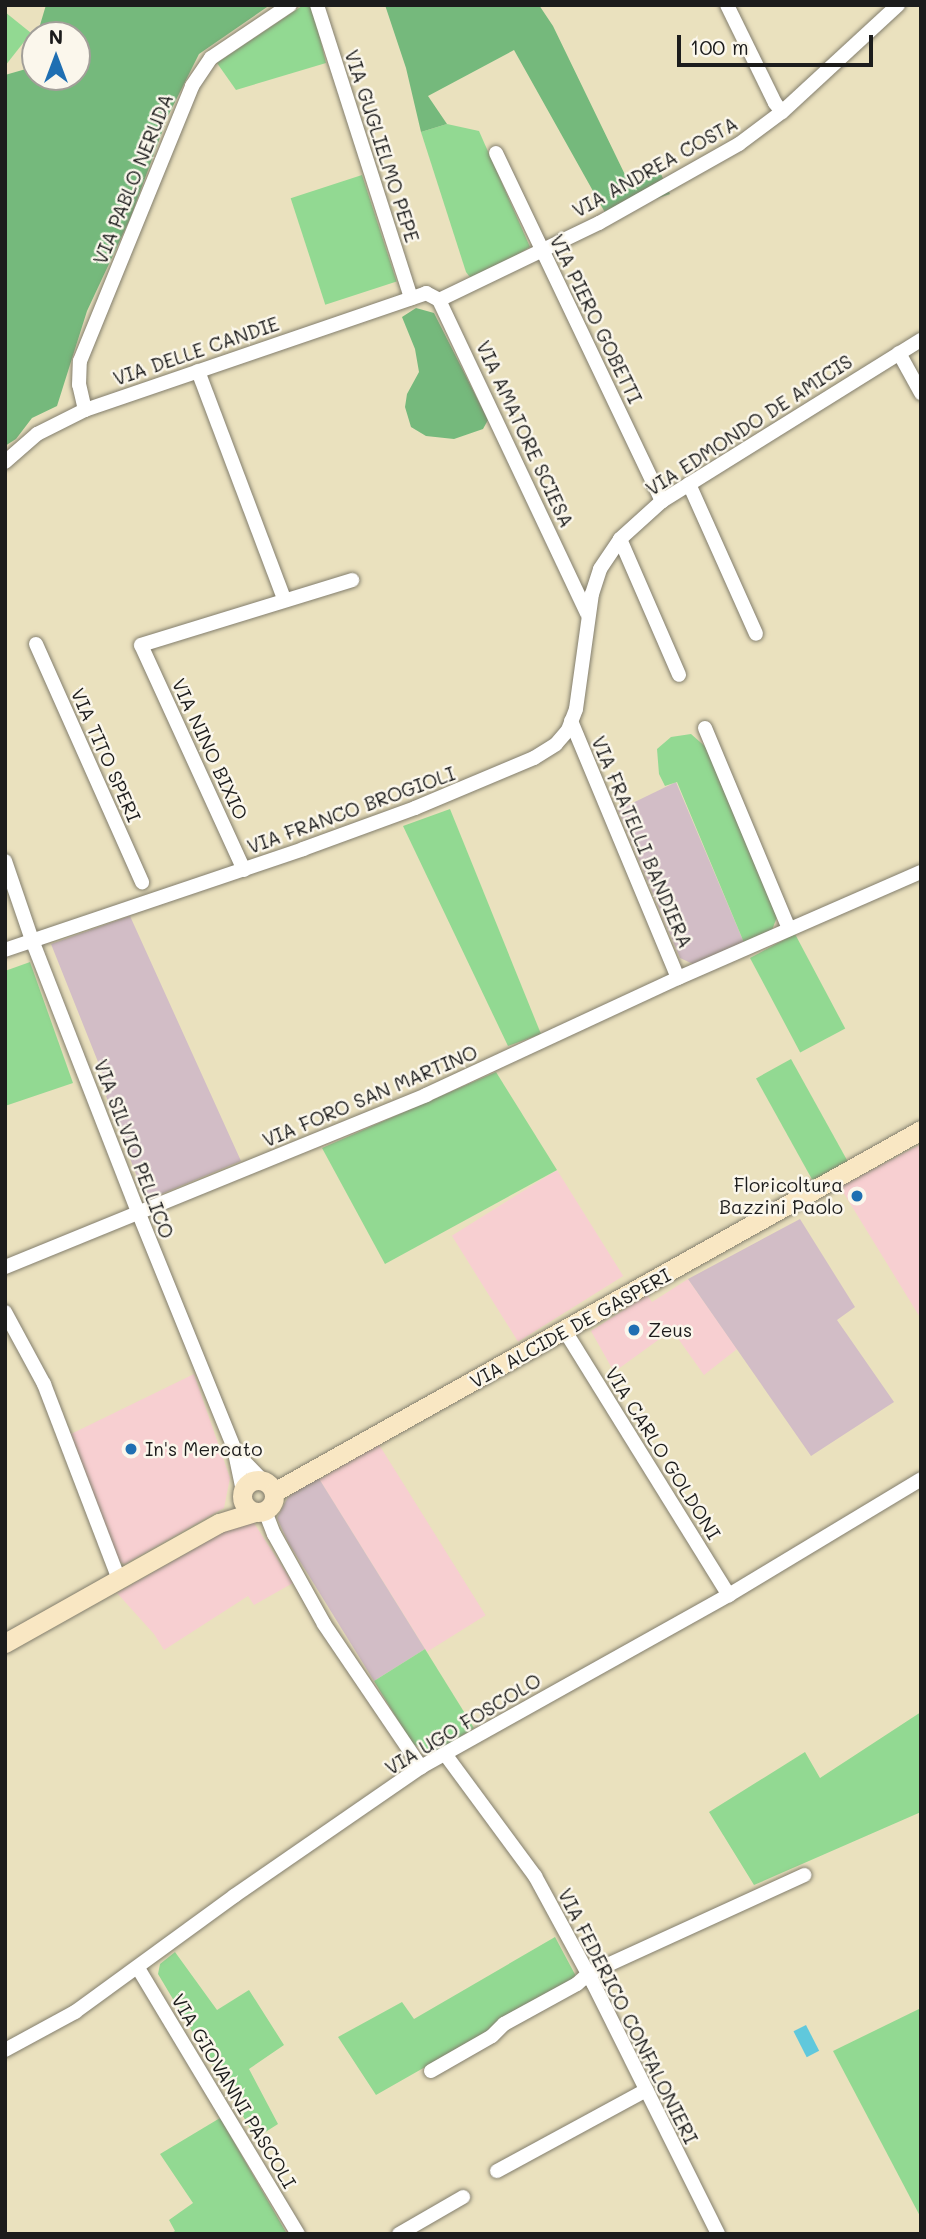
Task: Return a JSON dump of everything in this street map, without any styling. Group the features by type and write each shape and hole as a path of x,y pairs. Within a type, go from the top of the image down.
{"main road":[{"name":"VIA ALCIDE DE GASPERI","path":"251,1502 249,1483 269,1487 565,1331 921,1130"},
{"path":"5,1643 219,1523 251,1502 273,1503 269,1487"}],"street":[{"name":"VIA PABLO NERUDA","path":"85,410 79,384 80,361 192,86 211,58 290,5"},
{"name":"VIA GUGLIELMO PEPE","path":"317,5 411,298"},
{"path":"727,5 775,103 782,111"},
{"name":"VIA ANDREA COSTA","path":"439,300 540,249 599,223 707,164 782,111 898,5"},
{"name":"VIA PIERO GOBETTI","path":"496,153 662,501"},
{"path":"411,298 426,293 439,300"},
{"name":"VIA DELLE CANDIE","path":"5,462 37,434 85,410 411,298"},
{"name":"VIA AMATORE SCIESA","path":"439,300 587,613"},
{"name":"VIA EDMONDO DE AMICIS","path":"592,594 600,569 620,539 662,501 921,340"},
{"path":"900,353 921,393"},
{"path":"198,371 284,599 352,580"},
{"path":"690,484 756,634"},
{"path":"620,539 679,675"},
{"name":"VIA FRANCO BROGIOLI","path":"5,950 147,892 244,870 436,800 534,758 556,744 571,722 580,683 587,613 592,594"},
{"name":"VIA NINO BIXIO","path":"244,870 141,645 284,599"},
{"name":"VIA TITO SPERI","path":"36,644 147,892"},
{"name":"VIA FRATELLI BANDIERA","path":"571,722 678,978"},
{"path":"705,728 789,929"},
{"name":"VIA SILVIO PELLICO","path":"5,861 139,1214 234,1448 251,1502 274,1534 324,1624 421,1767"},
{"name":"VIA FORO SAN MARTINO","path":"5,1267 426,1095 678,978 921,872"},
{"path":"5,1312 44,1384 119,1579"},
{"name":"VIA CARLO GOLDONI","path":"565,1331 729,1595"},
{"name":"VIA SILVIO PELLICO","path":"234,1448 250,1470 269,1487"},
{"name":"VIA UGO FOSCOLO","path":"5,2050 75,2012 234,1896 421,1767 729,1595 921,1479"},
{"name":"VIA FEDERICO CONFALONIERI","path":"445,1754 535,1877 588,1974 718,2234"},
{"path":"430,2071 492,2036 504,2024 577,1984 588,1974 804,1875"},
{"name":"VIA GIOVANNI PASCOLI","path":"138,1968 298,2234"},
{"path":"497,2171 646,2090"},
{"path":"399,2234 463,2197"}],"shaded area":[{"path":"676,782 745,945 693,964 680,958 618,810"},
{"path":"130,916 241,1161 154,1197 144,1195 106,1096 110,1092 51,944"},
{"path":"921,1144 921,1319 840,1187"},
{"path":"557,1170 623,1276 518,1342 452,1236"},
{"path":"800,1219 855,1307 837,1320 894,1402 811,1456 688,1279"},
{"path":"688,1279 737,1349 704,1375 672,1330 614,1372 591,1331 647,1295 652,1302"},
{"path":"194,1374 230,1478 224,1508 125,1564 119,1562 71,1434"},
{"path":"378,1443 486,1615 427,1652 319,1480"},
{"path":"318,1477 425,1649 374,1681 288,1542 277,1518 288,1497"},
{"path":"250,1517 293,1583 254,1605 248,1596 164,1650 154,1634 117,1593"}],"green space":[{"path":"46,5 270,5 199,54 168,116 130,219 87,311 57,406 32,418 16,439 5,446 5,75 21,70 21,91 91,91 91,21 41,21"},
{"path":"312,5 326,63 236,90 217,63 302,6"},
{"path":"385,5 539,5 553,26 630,185 661,174 670,194 607,216 514,50 428,96 447,124 421,132 406,68"},
{"path":"5,12 21,25 21,46 5,66"},
{"path":"447,124 479,131 530,247 473,281 466,272 421,132"},
{"path":"362,175 397,282 325,305 291,198"},
{"path":"416,308 434,313 488,420 483,429 454,439 426,436 411,427 405,407 407,394 419,372 415,349 402,317"},
{"path":"691,734 708,749 777,917 772,930 745,945 677,782 665,786 659,774 657,749 671,737"},
{"path":"450,809 541,1034 508,1046 403,826"},
{"path":"795,934 845,1028 800,1052 750,958"},
{"path":"30,962 73,1083 5,1106 5,971"},
{"path":"791,1059 848,1162 813,1182 756,1078"},
{"path":"496,1072 557,1170 385,1264 322,1148"},
{"path":"425,1649 474,1728 439,1750 428,1753 412,1743 374,1681"},
{"path":"921,1712 921,1812 754,1885 709,1812 805,1752 820,1778"},
{"path":"555,1937 578,1980 376,2095 338,2037 402,2002 414,2019"},
{"path":"175,1952 217,2010 249,1990 284,2045 249,2069 278,2124 256,2138 158,1974 160,1964"},
{"path":"921,2008 921,2218 833,2051"},
{"path":"220,2118 287,2234 170,2234 175,2231 169,2220 193,2203 160,2154"}],"water":[{"path":"806,2025 819,2051 807,2057 794,2031"}],"place":[{"name":"Floricoltura Bazzini Paolo","path":"857,1196"},
{"name":"Zeus","path":"634,1330"},
{"name":"In's Mercato","path":"131,1449"}]}
